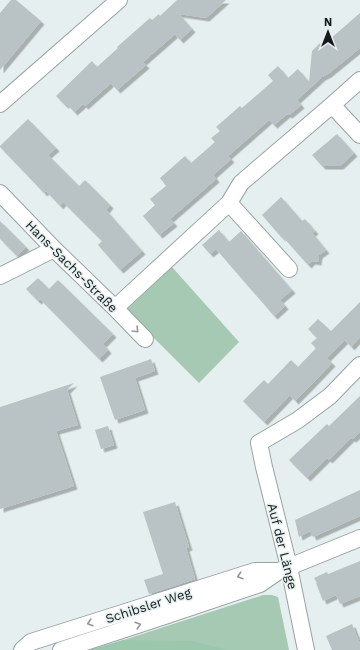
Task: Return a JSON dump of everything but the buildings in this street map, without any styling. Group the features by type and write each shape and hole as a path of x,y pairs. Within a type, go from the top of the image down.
{"street":[{"path":"0,104 118,0"},
{"path":"115,308 229,203 241,183 360,80"},
{"path":"332,105 360,135"},
{"name":"Hans-Sachs-Straße","path":"0,193 145,339"},
{"path":"229,203 289,269"},
{"path":"0,276 54,249"},
{"name":"Auf der Länge","path":"306,650 284,569 259,443 298,420 330,396 360,365"},
{"name":"Schibsler Weg","path":"61,650 260,584 284,569 360,538"},
{"name":"Schibsler Weg","path":"22,650 31,642 255,571 284,569"}],"green space":[{"path":"172,267 239,342 199,383 126,310"},
{"path":"263,595 278,597 289,650 204,650 102,647"},
{"path":"123,640 192,641 228,650 89,650"}]}
